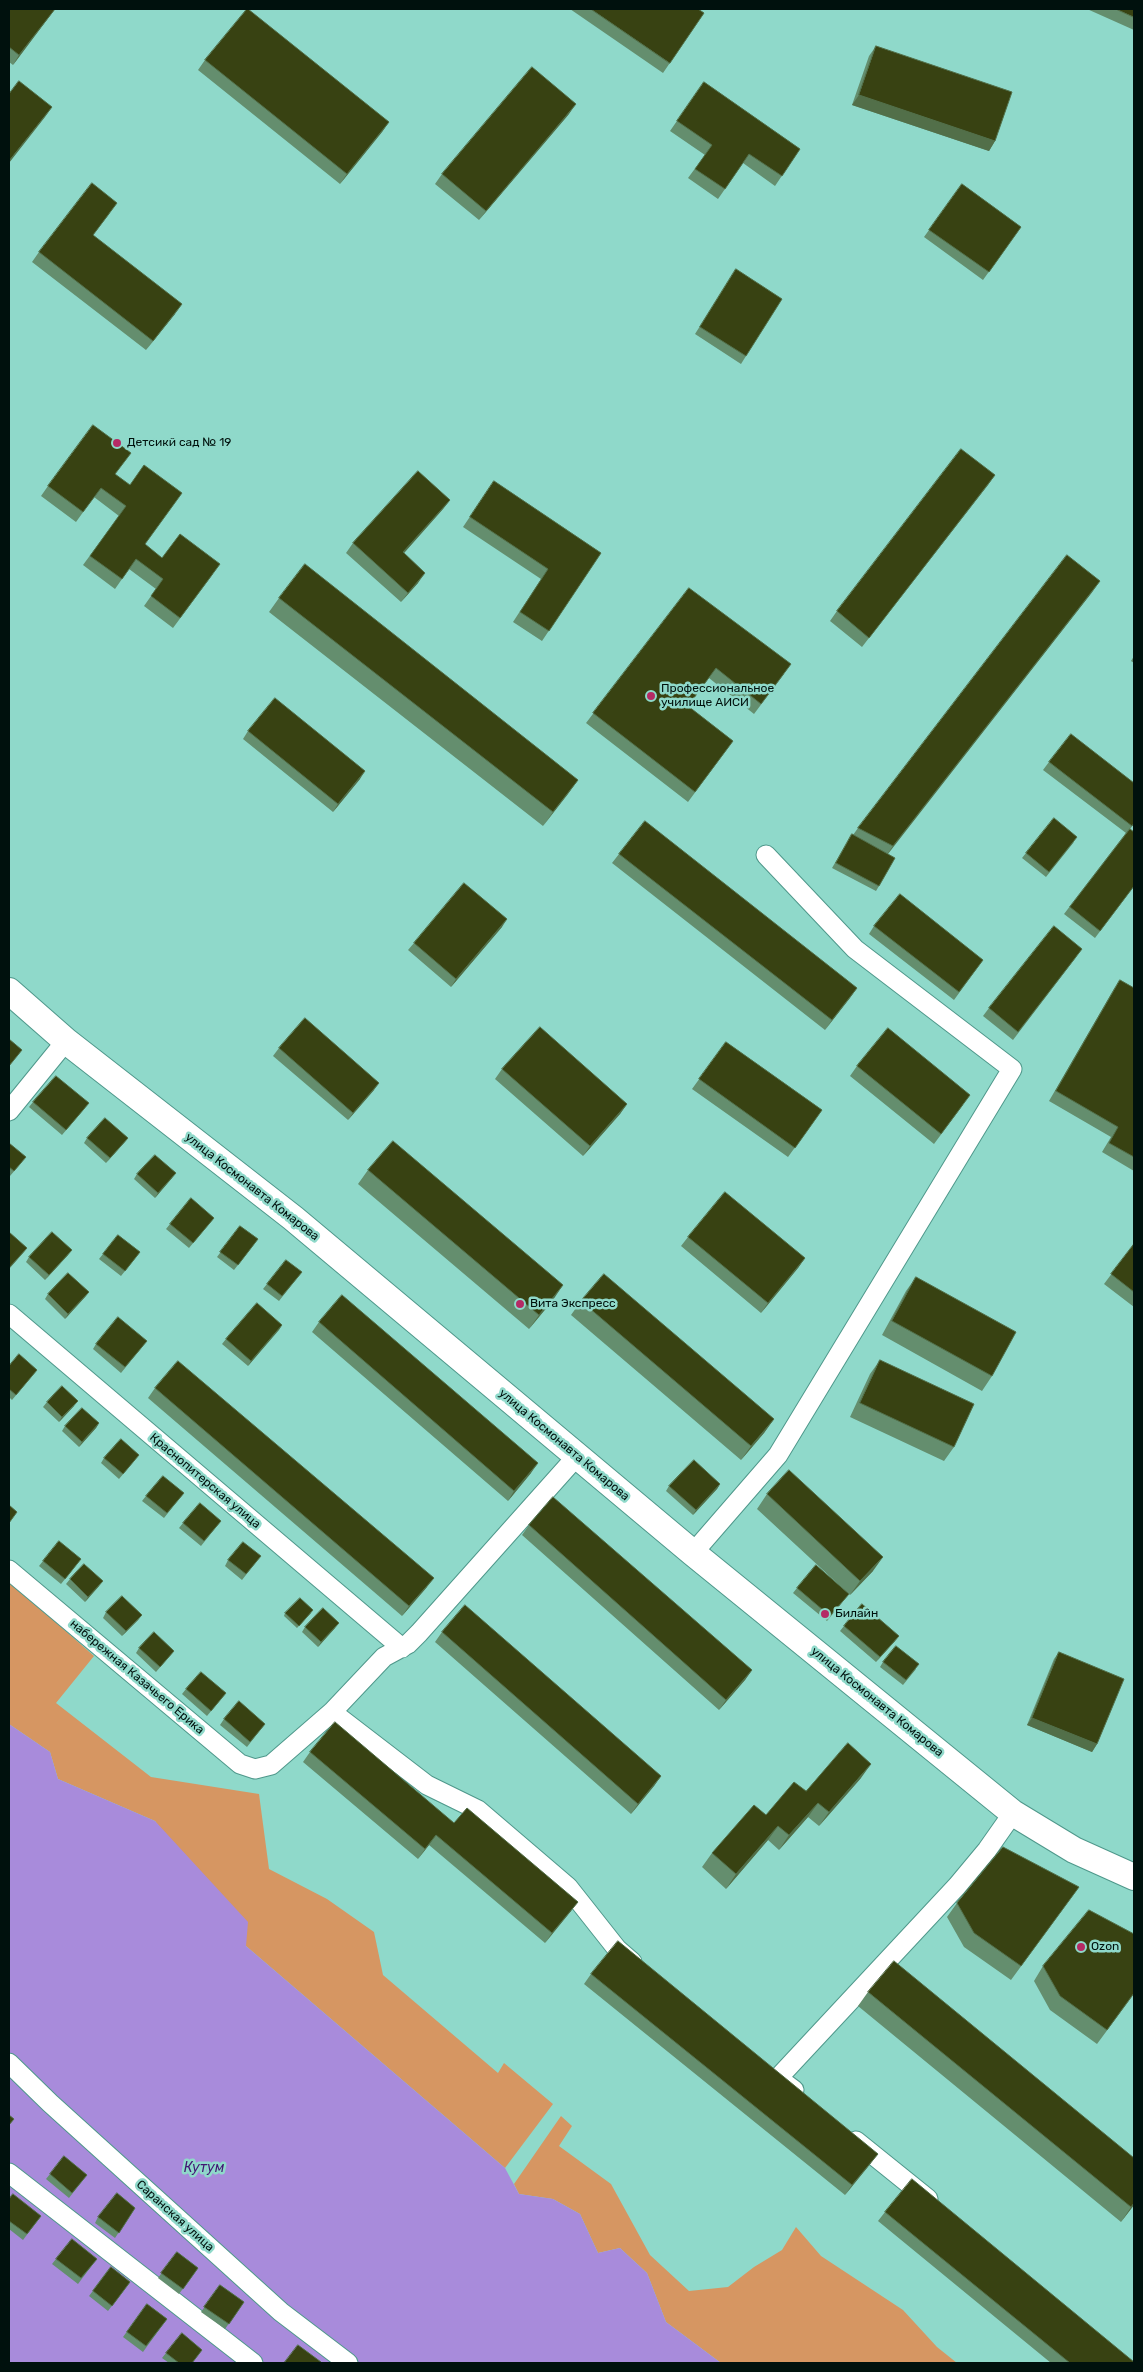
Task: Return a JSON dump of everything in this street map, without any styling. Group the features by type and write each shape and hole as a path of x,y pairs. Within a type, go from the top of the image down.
{"main road":[{"name":"улица Космонавта Комарова","path":"9,991 66,1041 293,1218 693,1552 1013,1813 1074,1850 1134,1877"}],"street":[{"path":"693,1552 778,1455 1012,1069 855,949 766,855"},
{"path":"9,1111 66,1041"},
{"name":"Краснопитерская улица","path":"9,1314 402,1648"},
{"path":"577,1456 443,1608 402,1648 384,1657 372,1668 332,1712 427,1786 478,1810 568,1887 617,1949 644,1972"},
{"name":"набережная Казачьего Ерика","path":"9,1570 240,1764 255,1769 270,1765 332,1712"},
{"path":"778,2078 957,1886 987,1850 1013,1813"},
{"name":"Саранская улица","path":"9,2063 50,2103 281,2312 348,2363"},
{"path":"763,2066 809,2102"},
{"path":"840,2127 939,2208"},
{"path":"9,2173 254,2363"}],"shaded area":[{"path":"9,1581 94,1656 56,1703 151,1777 259,1794 269,1869 327,1899 374,1932 383,1975 498,2073 504,2063 553,2104 505,2168 246,1946 155,1821 58,1779 50,1752 9,1724"},
{"path":"561,2116 572,2126 559,2146 611,2184 650,2255 689,2291 728,2287 754,2267 782,2250 796,2227 821,2256 903,2310 937,2347 957,2363 721,2363 666,2322 647,2273 620,2248 598,2253 580,2214 553,2199 519,2194 514,2184"}],"water":[{"name":"Кутум","path":"9,1724 50,1752 58,1779 155,1821 248,1922 246,1946 505,2168 519,2194 553,2199 580,2214 598,2253 620,2248 647,2273 666,2322 721,2363 9,2363"}],"building":[{"path":"9,9 55,9 19,55 9,47"},
{"path":"247,9 389,122 347,174 205,60"},
{"path":"591,9 698,9 704,13 670,63"},
{"path":"1116,9 1134,9 1134,17"},
{"path":"876,46 1012,92 995,141 859,95"},
{"path":"532,67 576,104 486,211 442,174"},
{"path":"19,81 52,107 9,161 9,94"},
{"path":"704,82 800,149 782,176 749,154 725,189 695,169 712,145 677,121"},
{"path":"92,183 117,203 93,235 182,304 153,341 39,252"},
{"path":"962,184 1021,227 989,272 929,230"},
{"path":"736,269 782,299 746,356 700,327"},
{"path":"93,425 131,453 115,474 130,485 144,465 182,493 145,544 162,558 180,534 220,564 180,618 151,596 163,579 136,559 122,579 90,556 126,506 101,488 83,512 48,486"},
{"path":"961,449 995,475 869,638 837,611"},
{"path":"418,471 450,500 403,552 425,573 408,593 353,543"},
{"path":"494,481 601,553 549,631 520,612 548,569 470,517"},
{"path":"1067,555 1100,581 893,846 858,828"},
{"path":"305,564 578,780 553,812 279,598"},
{"name":"Профессиональное училище АИСИ","path":"689,588 791,664 761,704 716,668 688,706 733,741 695,792 593,713"},
{"path":"275,698 365,771 338,804 248,731"},
{"path":"1071,734 1134,783 1134,823 1132,826 1049,762"},
{"path":"1054,818 1077,837 1049,872 1026,853"},
{"path":"645,821 857,988 832,1020 619,854"},
{"path":"1130,829 1134,832 1134,886 1100,931 1070,907"},
{"path":"852,834 895,858 879,886 836,863"},
{"path":"464,883 507,919 456,979 414,943"},
{"path":"900,894 983,960 959,992 874,926"},
{"path":"1054,926 1082,949 1018,1032 989,1008"},
{"path":"1120,980 1134,988 1134,1157 1109,1143 1118,1127 1056,1091"},
{"path":"305,1018 379,1083 353,1113 279,1048"},
{"path":"540,1027 627,1104 590,1146 502,1069"},
{"path":"888,1028 970,1095 941,1134 857,1066"},
{"path":"9,1039 22,1050 9,1066"},
{"path":"726,1042 822,1110 795,1148 699,1079"},
{"path":"56,1076 89,1103 66,1130 33,1102"},
{"path":"105,1118 128,1138 110,1158 87,1138"},
{"path":"393,1141 563,1285 539,1315 368,1170"},
{"path":"9,1143 26,1157 14,1171 9,1167"},
{"path":"155,1155 176,1173 158,1193 137,1174"},
{"path":"725,1192 805,1258 768,1303 688,1237"},
{"path":"191,1198 214,1218 193,1243 170,1224"},
{"path":"240,1226 258,1239 238,1265 220,1252"},
{"path":"9,1232 27,1248 9,1268"},
{"path":"52,1232 72,1250 49,1275 29,1257"},
{"path":"118,1235 140,1252 125,1271 103,1254"},
{"path":"1134,1244 1134,1292 1111,1274"},
{"path":"286,1260 302,1272 282,1296 267,1284"},
{"path":"68,1273 89,1292 68,1314 48,1294"},
{"path":"604,1274 774,1419 751,1446 581,1301"},
{"path":"916,1277 1016,1332 992,1376 892,1321"},
{"path":"342,1295 538,1463 514,1491 319,1322"},
{"path":"257,1303 282,1325 251,1361 226,1339"},
{"path":"118,1317 147,1341 125,1367 96,1344"},
{"path":"19,1354 37,1370 16,1395 9,1389 9,1366"},
{"path":"880,1360 974,1404 954,1447 860,1403"},
{"path":"178,1361 434,1578 409,1606 155,1388"},
{"path":"62,1386 78,1401 62,1417 47,1402"},
{"path":"82,1408 99,1423 82,1442 65,1426"},
{"path":"121,1439 139,1455 123,1474 104,1458"},
{"path":"694,1460 720,1484 696,1510 669,1486"},
{"path":"789,1470 883,1557 860,1581 767,1494"},
{"path":"163,1476 184,1493 167,1513 146,1496"},
{"path":"553,1497 752,1670 726,1700 529,1525"},
{"path":"200,1503 221,1521 204,1541 183,1523"},
{"path":"9,1505 17,1512 9,1523"},
{"path":"59,1541 81,1559 65,1579 43,1561"},
{"path":"243,1542 261,1556 246,1574 228,1560"},
{"path":"84,1564 103,1581 88,1597 70,1579"},
{"path":"816,1565 849,1594 830,1616 797,1588"},
{"path":"122,1596 142,1615 126,1631 106,1612"},
{"path":"300,1598 313,1610 299,1626 285,1613"},
{"path":"862,1604 899,1636 880,1657 844,1626"},
{"path":"465,1605 661,1776 638,1804 442,1632"},
{"path":"323,1608 339,1623 321,1642 305,1627"},
{"path":"154,1632 174,1651 160,1667 139,1648"},
{"path":"896,1646 919,1664 906,1680 883,1662"},
{"path":"1059,1652 1124,1679 1097,1744 1032,1718"},
{"path":"201,1672 226,1693 211,1711 186,1689"},
{"path":"239,1701 265,1724 250,1742 224,1719"},
{"path":"335,1722 454,1823 467,1808 578,1902 552,1933 436,1835 425,1849 310,1752"},
{"path":"848,1743 871,1764 829,1812 818,1803 789,1835 778,1826 736,1874 712,1853 754,1805 766,1815 794,1782 806,1791"},
{"path":"1003,1847 1079,1887 1021,1966 974,1933 957,1903"},
{"path":"1089,1910 1134,1934 1134,1993 1107,2030 1060,1996 1043,1966"},
{"path":"618,1941 878,2154 852,2185 591,1974"},
{"path":"894,1961 1134,2158 1134,2203 1131,2207 868,1992"},
{"path":"9,2115 14,2119 9,2125"},
{"path":"64,2156 87,2175 72,2193 50,2174"},
{"path":"912,2179 1134,2363 1070,2363 885,2212"},
{"path":"117,2193 135,2208 119,2233 98,2217"},
{"path":"13,2194 41,2216 27,2234 9,2221 9,2199"},
{"path":"72,2239 97,2259 81,2278 56,2259"},
{"path":"177,2252 198,2268 183,2289 161,2273"},
{"path":"111,2267 130,2282 112,2306 93,2291"},
{"path":"220,2285 244,2302 229,2324 204,2307"},
{"path":"147,2304 167,2319 146,2346 127,2332"},
{"path":"182,2333 202,2350 192,2363 179,2363 166,2353"},
{"path":"298,2345 321,2362 285,2362"}],"place":[{"name":"Детсикй сад № 19","path":"117,443"},
{"name":"Профессиональное училище АИСИ","path":"651,696"},
{"name":"Вита Экспресс","path":"520,1304"},
{"name":"Билайн","path":"825,1614"},
{"name":"Ozon","path":"1081,1947"}]}
